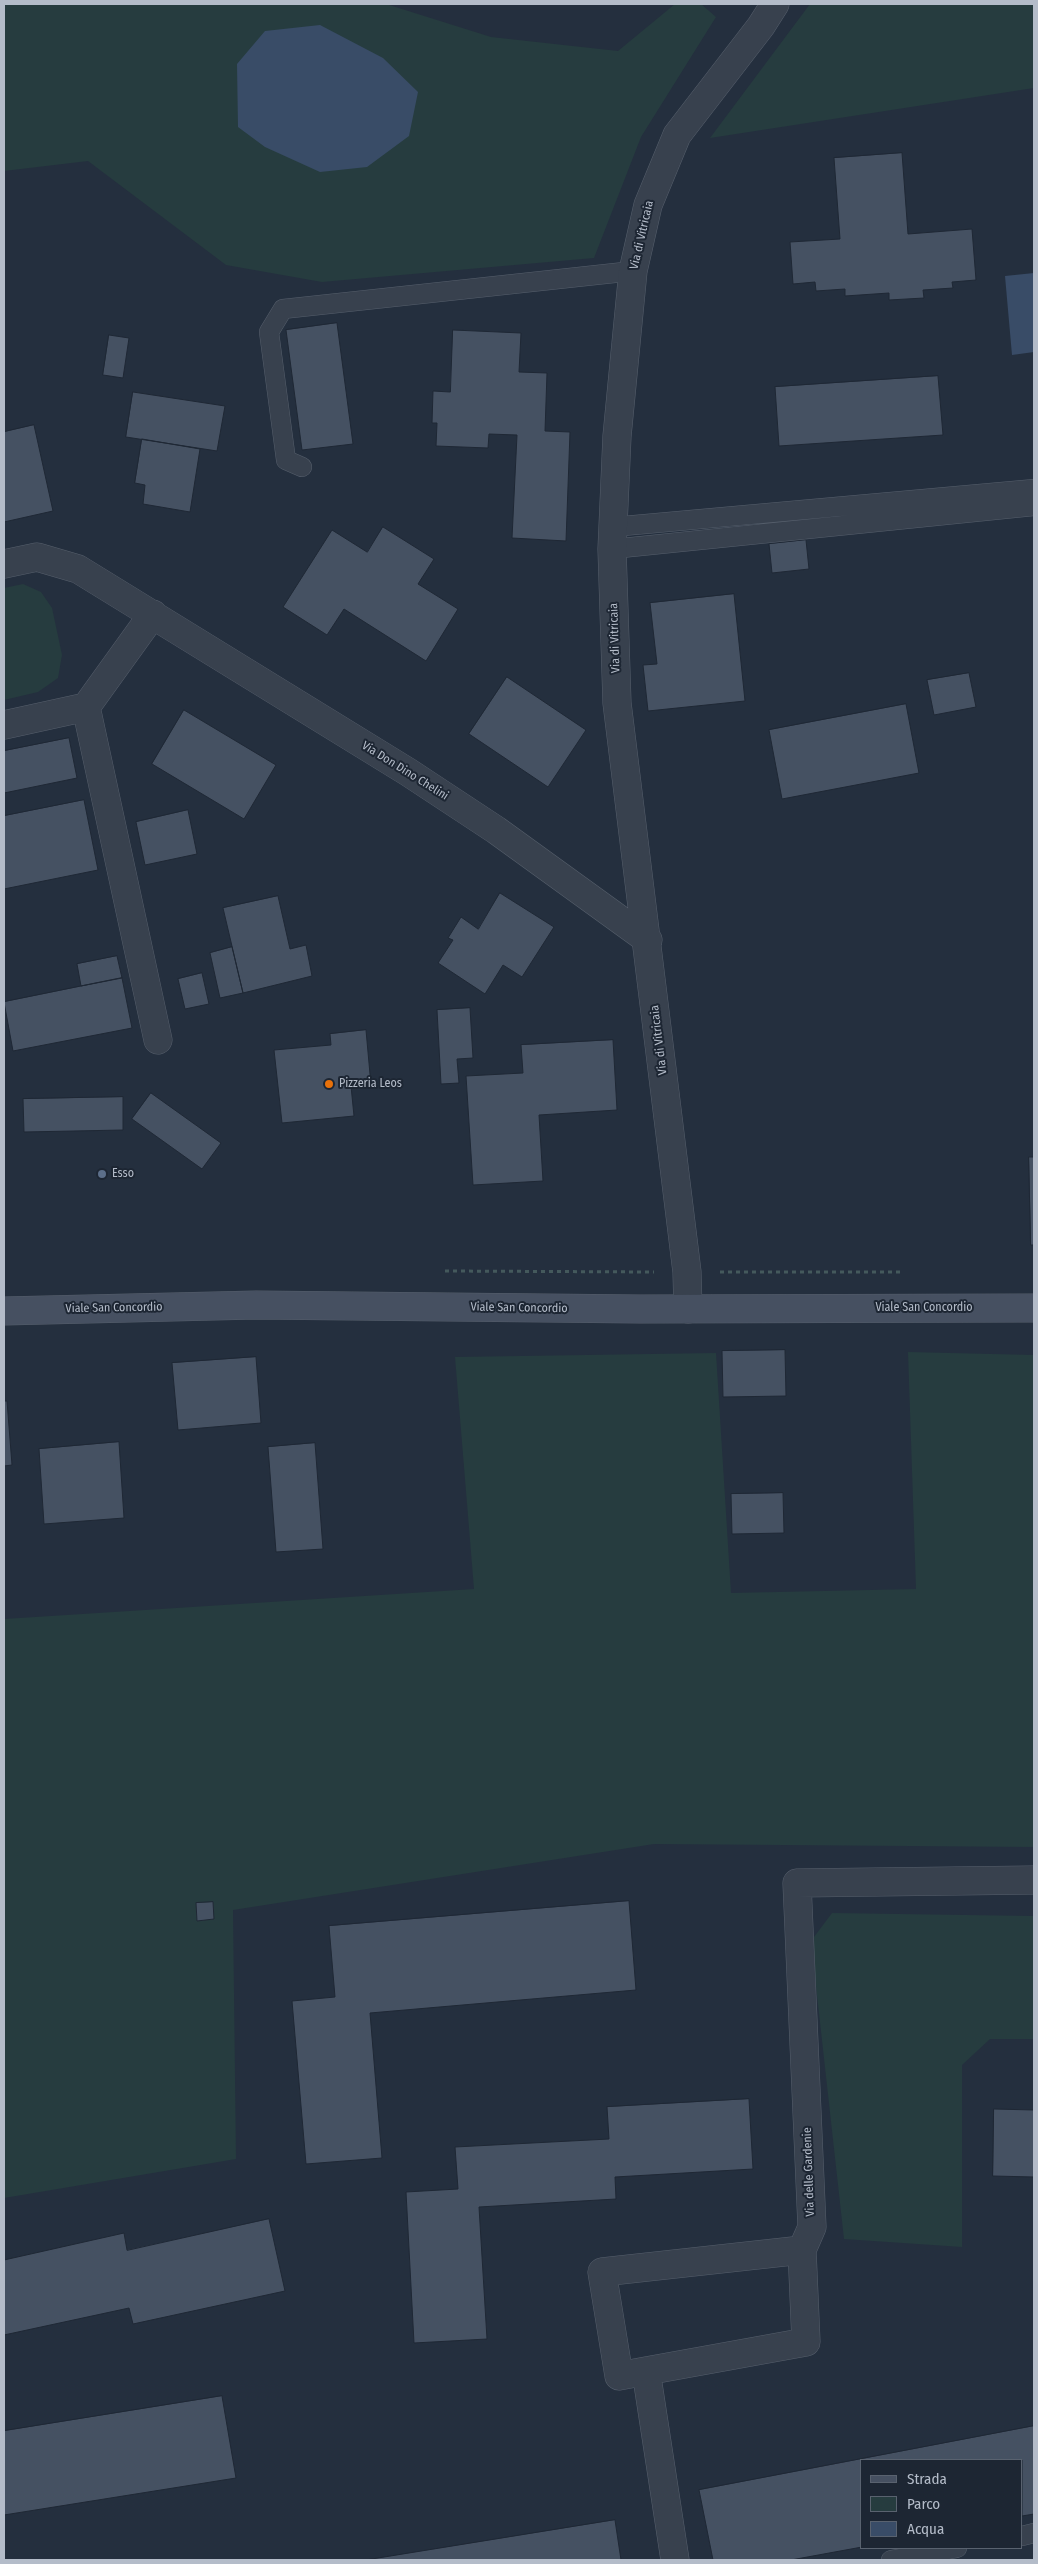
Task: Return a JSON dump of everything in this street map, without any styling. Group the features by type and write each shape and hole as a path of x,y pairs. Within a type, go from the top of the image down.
{"main road":[{"name":"Viale San Concordio","path":"4,1311 256,1305 688,1309 1034,1308"}],"street":[{"name":"Via di Vitricaia","path":"688,1309 687,1272 648,940 634,853 617,704 612,538 617,436 633,271 648,205 677,135 761,26 775,4"},
{"name":"Via Don Dino Chelini","path":"4,564 36,557 78,568 496,830 648,940"},
{"path":"4,725 86,707 153,614"},
{"path":"86,707 158,1040"},
{"name":"Via delle Gardenie","path":"646,2371 806,2342 802,2250 812,2227 797,1883 1034,1880"},
{"path":"675,2560 646,2371 619,2376 602,2272 802,2250"}],"lane":[{"path":"302,467 286,460 268,332 283,309 633,271"},
{"path":"612,538 1034,490"},
{"path":"612,538 1034,506"},
{"path":"891,2560 952,2549"}],"green space":[{"path":"4,4 386,4 491,37 618,51 675,4 701,4 716,17 641,137 594,258 322,282 226,265 88,161 4,171"},
{"path":"810,4 1034,4 1034,88 710,138"},
{"path":"23,584 41,592 52,608 62,655 58,678 38,692 4,700 4,588"},
{"path":"908,1352 1034,1355 1034,1847 654,1844 233,1910 236,2159 4,2198 4,1619 474,1589 455,1357 716,1353 731,1593 916,1589"},
{"path":"832,1913 1034,1916 1034,2039 990,2039 962,2065 962,2247 844,2239 811,1941"}],"water":[{"path":"320,25 383,58 418,92 409,136 367,167 320,172 265,147 238,127 237,64 265,31"},
{"path":"1034,273 1034,352 1012,355 1005,276"}],"building":[{"path":"902,153 908,234 972,229 976,280 952,282 953,288 923,290 924,298 889,300 889,293 845,296 845,289 816,291 815,282 793,284 790,242 840,239 834,158"},
{"path":"337,323 353,444 302,450 286,330"},
{"path":"453,330 521,333 519,372 547,373 545,431 570,432 566,541 512,538 517,435 489,434 488,448 436,446 437,423 432,423 433,391 450,392"},
{"path":"109,335 129,338 123,378 103,375"},
{"path":"938,376 943,435 779,446 775,387"},
{"path":"133,392 225,406 217,451 126,437"},
{"path":"34,425 53,511 4,522 4,432"},
{"path":"142,439 200,449 190,512 143,504 145,485 135,483"},
{"path":"383,527 434,559 418,584 458,609 426,661 344,609 327,635 283,607 332,530 367,552"},
{"path":"806,540 809,569 772,573 769,544"},
{"path":"734,594 745,701 648,711 643,665 657,664 650,603"},
{"path":"969,673 976,707 934,715 927,680"},
{"path":"507,677 586,730 548,787 469,734"},
{"path":"906,704 919,773 782,799 769,730"},
{"path":"184,710 276,765 244,819 152,764"},
{"path":"69,738 77,778 4,793 4,751"},
{"path":"84,800 98,870 4,889 4,816"},
{"path":"188,810 197,854 145,865 136,822"},
{"path":"500,893 554,927 522,977 503,965 485,994 438,963 453,940 448,938 461,917 478,929"},
{"path":"278,896 290,949 306,945 312,976 243,993 223,908"},
{"path":"232,947 243,993 220,998 210,953"},
{"path":"117,956 122,978 81,986 77,964"},
{"path":"202,973 209,1004 185,1009 178,979"},
{"path":"122,978 132,1028 13,1051 4,1002"},
{"path":"470,1008 473,1058 457,1059 459,1083 441,1084 437,1010"},
{"path":"366,1030 371,1085 351,1086 354,1116 282,1123 274,1050 331,1045 330,1034"},
{"path":"613,1040 617,1110 539,1115 543,1181 473,1185 466,1076 523,1073 521,1045"},
{"path":"151,1093 221,1143 202,1169 132,1119"},
{"path":"123,1097 123,1130 24,1132 23,1099"},
{"path":"1029,1157 1034,1157 1034,1245 1031,1245"},
{"path":"785,1350 786,1396 723,1397 722,1351"},
{"path":"256,1357 261,1423 178,1430 172,1363"},
{"path":"4,1401 7,1401 12,1465 4,1466"},
{"path":"119,1442 124,1518 44,1524 39,1449"},
{"path":"315,1443 323,1549 276,1552 268,1447"},
{"path":"783,1493 784,1533 732,1534 731,1494"},
{"path":"629,1901 636,1990 370,2013 382,2158 306,2164 292,2001 335,1997 329,1926"},
{"path":"213,1902 214,1919 197,1921 196,1903"},
{"path":"749,2099 753,2169 615,2177 616,2199 479,2207 487,2339 414,2343 406,2192 458,2189 455,2147 609,2139 607,2107"},
{"path":"994,2109 1034,2110 1034,2177 993,2176"},
{"path":"269,2219 285,2291 133,2324 129,2308 4,2335 4,2260 124,2233 127,2250"},
{"path":"222,2396 236,2478 4,2515 4,2431"},
{"path":"1034,2426 1034,2514 1023,2516 1023,2459 861,2459"},
{"path":"860,2459 860,2547 791,2560 713,2560 699,2490"},
{"path":"615,2520 621,2560 366,2560"}],"place":[{"name":"Pizzeria Leos","path":"329,1084"},
{"name":"Esso","path":"102,1174"}]}
